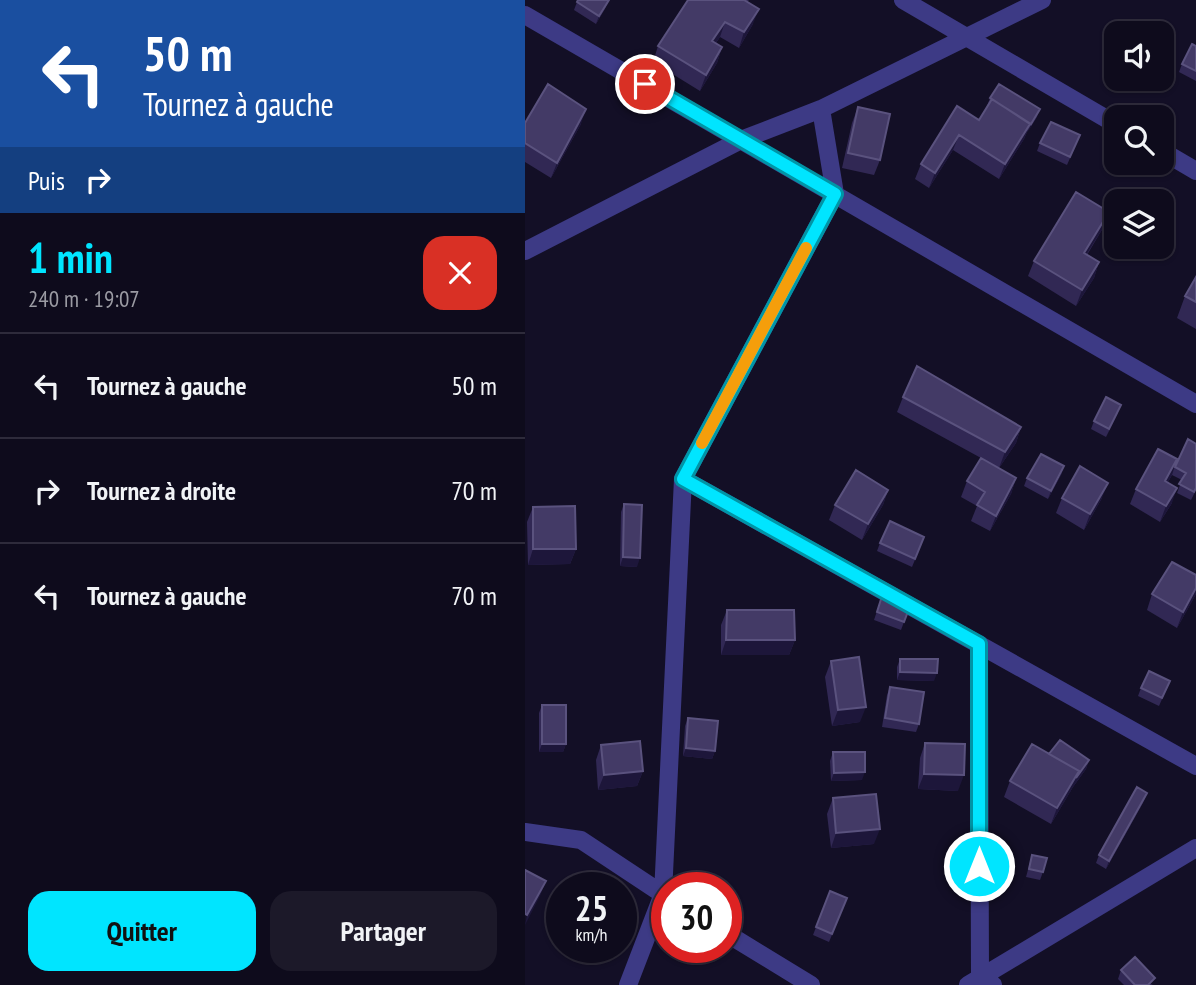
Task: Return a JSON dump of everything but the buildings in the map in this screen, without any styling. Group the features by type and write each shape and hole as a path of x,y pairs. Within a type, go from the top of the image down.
{"street":[{"path":"903,0 1104,117"},
{"path":"525,251 741,140 821,109 1042,0"},
{"path":"525,15 1196,404"},
{"path":"666,872 683,479 835,194 821,109"},
{"path":"1174,158 1196,171"},
{"path":"683,479 1196,766"},
{"path":"979,644 980,982"},
{"path":"525,832 581,840 651,887"},
{"path":"980,982 1196,848"},
{"path":"628,985 651,930"},
{"path":"742,943 811,985"}],"slow traffic":[{"path":"702,443 806,248"}],"route":[{"path":"645,84 835,194 683,479 979,644 979,866"}]}
